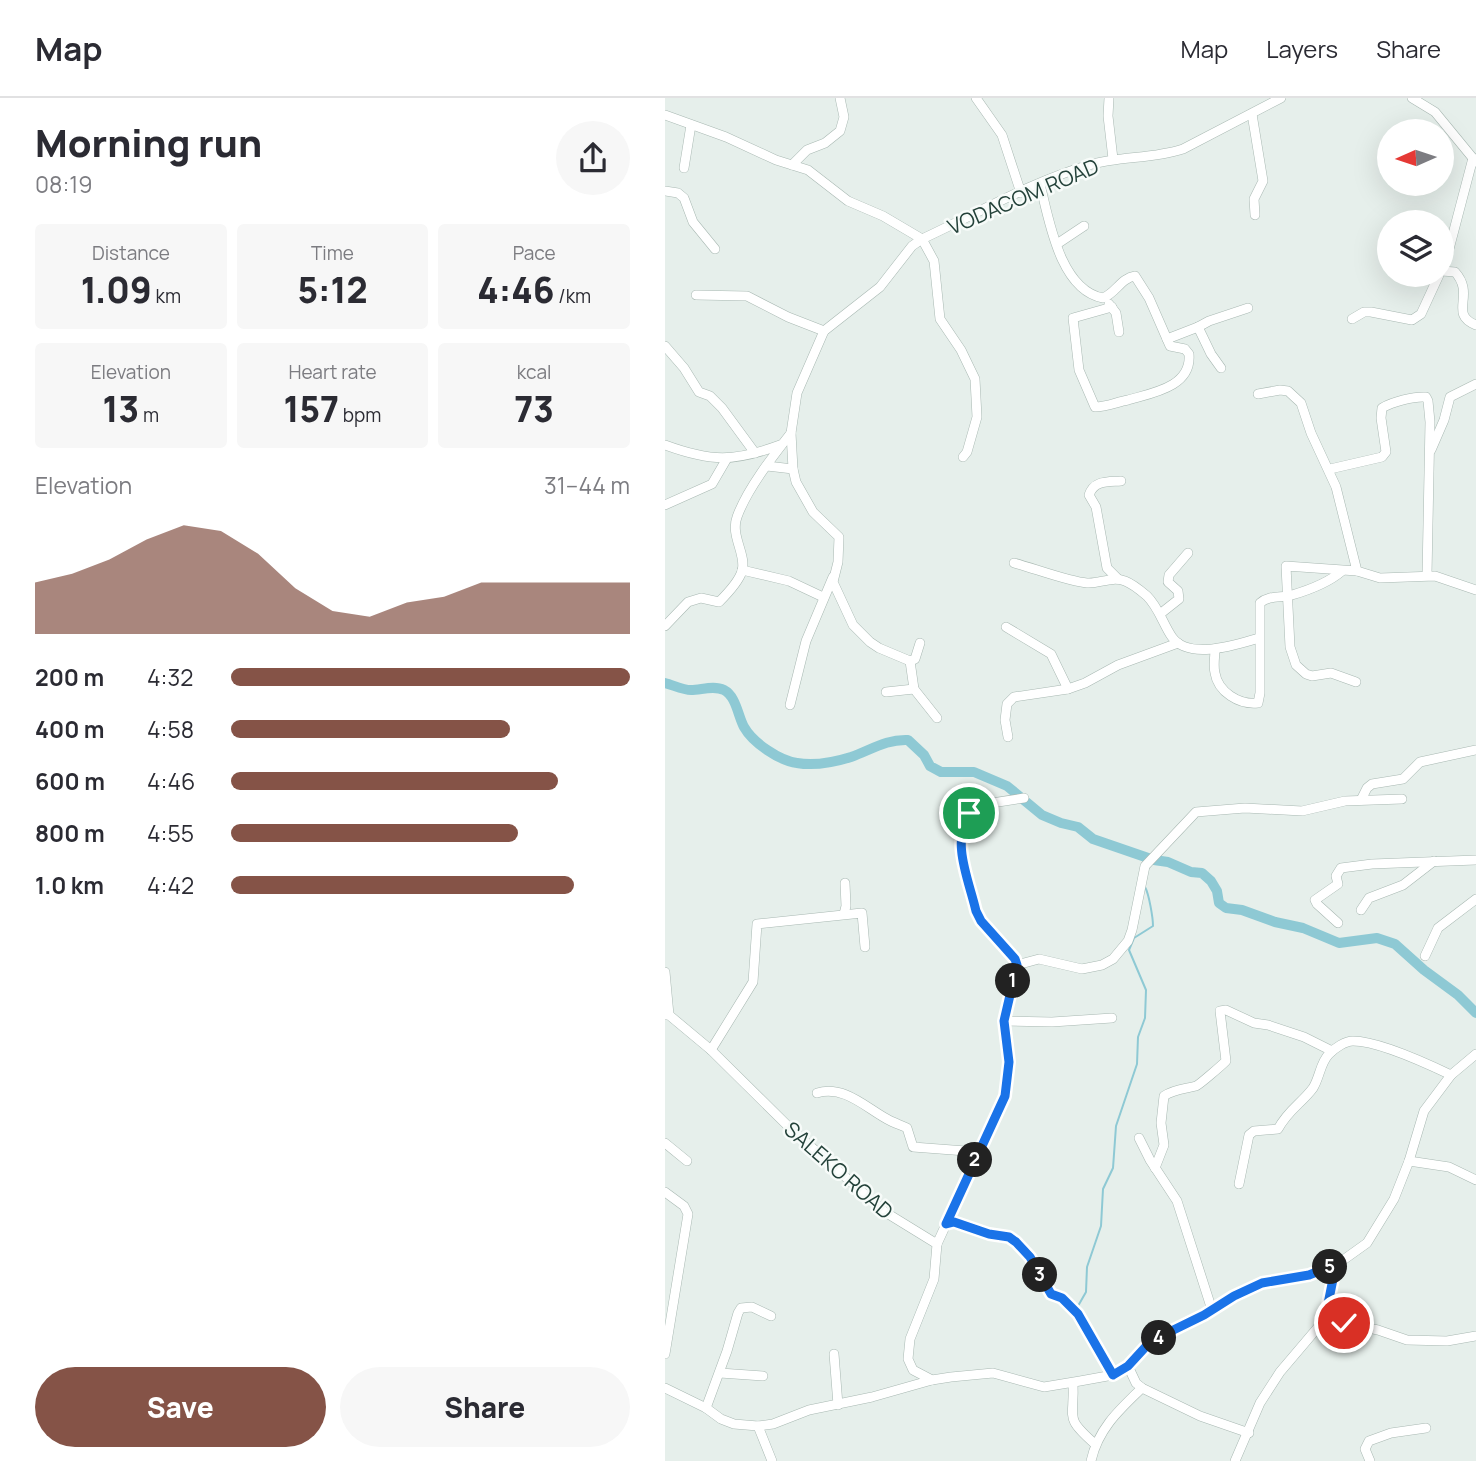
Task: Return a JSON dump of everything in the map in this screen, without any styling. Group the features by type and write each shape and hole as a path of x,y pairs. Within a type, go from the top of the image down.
{"street":[{"path":"792,165 807,150 825,143 839,131 843,117 839,98"},
{"path":"977,98 1002,135 1021,193"},
{"path":"1109,98 1108,116 1113,159"},
{"name":"VODACOM ROAD","path":"922,239 1077,169 1113,159 1172,152 1281,98"},
{"path":"1412,98 1427,101 1474,160 1454,234"},
{"path":"1252,114 1263,181 1254,200 1255,215"},
{"path":"665,116 813,172 848,201 883,216 922,239 934,261 940,319 961,350 975,379 977,417 967,452 963,457"},
{"path":"684,168 691,125"},
{"path":"1040,184 1057,244 1076,284 1086,292 1103,298 1112,307 1119,332"},
{"path":"665,191 678,192 684,198 693,222 715,249"},
{"path":"1057,244 1084,226"},
{"path":"790,705 806,641 838,562 838,537 813,512 801,493 793,469 791,433 797,393 824,331 880,287 912,246 922,239"},
{"path":"1454,272 1463,280 1467,296 1463,314 1466,321 1476,325"},
{"path":"1103,298 1125,279 1135,276 1149,298 1172,348 1185,349 1189,354 1188,368 1182,377 1166,388 1095,407 1079,370 1073,317 1112,307"},
{"path":"1352,319 1364,312 1371,312 1412,320 1421,314 1434,287"},
{"path":"696,295 747,296 787,317 824,331"},
{"path":"1167,339 1248,308"},
{"path":"1198,327 1221,368"},
{"path":"665,346 684,368 699,392 710,396 722,408 755,453"},
{"path":"1430,451 1444,420 1450,397 1476,384"},
{"path":"1258,394 1280,390 1294,394 1301,403 1311,433 1330,469 1357,571"},
{"path":"1330,469 1382,457 1386,452 1381,418 1383,408 1392,401 1426,397 1430,451 1427,575"},
{"path":"665,626 688,602 701,598 714,602 722,600 742,570 734,527 736,518 767,466 791,433"},
{"path":"665,445 726,460 743,458 782,445"},
{"path":"665,505 712,484 726,460"},
{"path":"767,466 793,469"},
{"path":"1121,481 1098,483 1089,495 1096,507 1107,568 1118,579 1139,589 1154,603 1178,643"},
{"path":"1160,614 1179,600 1178,591 1168,582 1169,575 1188,553"},
{"path":"1014,563 1087,583 1118,579"},
{"path":"1356,682 1331,673 1312,676 1300,670 1290,647 1286,566 1357,571 1380,578 1427,575 1451,580 1476,590"},
{"path":"742,570 789,581 823,597"},
{"path":"1215,649 1215,673 1220,683 1233,699 1243,704 1258,703 1260,603 1267,598 1289,596 1324,583 1342,571"},
{"path":"833,578 848,615 860,633 879,648 910,661 915,659 920,643"},
{"path":"1006,627 1051,654 1068,690"},
{"path":"1009,737 1005,720 1007,704 1014,697 1068,690 1118,665 1178,643 1215,649 1259,638"},
{"path":"910,661 914,690 937,718"},
{"path":"886,692 914,690"},
{"path":"1361,800 1372,784 1403,779 1420,762 1476,750"},
{"path":"932,1380 913,1370 908,1359 910,1339 934,1279 937,1244 1000,1108 1008,1083 1009,1062 1004,1021 1017,965 1015,959 979,919 963,860 960,839 962,825 979,805 1024,798"},
{"path":"1017,965 1039,959 1082,969 1102,965 1113,959 1128,941 1132,930 1140,882 1146,866 1155,854 1174,838 1189,818 1200,811 1245,808 1302,811 1361,800 1402,799"},
{"path":"1338,923 1315,900 1338,884 1336,876 1341,868 1372,863 1476,860"},
{"path":"1361,910 1369,898 1403,885 1434,861"},
{"path":"844,914 845,883"},
{"path":"1425,956 1438,928 1476,899"},
{"path":"711,1050 753,982 757,924 862,912 865,947"},
{"path":"665,972 667,1015"},
{"path":"1155,1168 1164,1145 1161,1123 1164,1096 1179,1089 1199,1085 1226,1061 1220,1011 1226,1010 1254,1023 1304,1037 1332,1051"},
{"name":"SALEKO ROAD","path":"667,1015 711,1050 791,1129 885,1212 937,1244"},
{"path":"1004,1021 1052,1022 1112,1018"},
{"path":"1239,1184 1249,1135 1254,1131 1278,1129 1291,1109 1311,1090 1323,1061 1332,1051 1347,1042 1362,1043 1397,1053 1451,1075"},
{"path":"665,1388 706,1408 721,1419 734,1424 758,1426 773,1424 809,1410 872,1398 932,1380 993,1373 1044,1387 1113,1375 1128,1366 1151,1341 1262,1283 1309,1275 1339,1263 1367,1243 1394,1199 1424,1111 1451,1075 1476,1054"},
{"path":"817,1093 830,1090 868,1106 888,1120 907,1128 913,1147 979,1152"},
{"path":"1139,1138 1177,1202 1212,1310"},
{"path":"665,1143 687,1161"},
{"path":"1409,1161 1454,1169 1476,1180"},
{"path":"665,1192 684,1206 688,1214 665,1354"},
{"path":"946,1224 954,1222 989,1234 1009,1237 1016,1242 1030,1257 1051,1294 1062,1298 1078,1314 1113,1375"},
{"path":"1235,1461 1260,1403 1280,1372 1325,1319 1339,1263"},
{"path":"706,1408 720,1373 733,1322 741,1308 752,1307 771,1316"},
{"path":"1325,1319 1378,1330 1406,1340 1447,1341 1476,1336"},
{"path":"834,1354 838,1405"},
{"path":"1128,1366 1136,1383 1142,1388 1200,1416 1249,1433"},
{"path":"720,1373 764,1376"},
{"path":"1073,1383 1073,1421 1076,1428 1095,1444"},
{"path":"1091,1461 1095,1444 1112,1418 1142,1388"},
{"path":"758,1426 772,1461"},
{"path":"1370,1461 1365,1449 1369,1441 1391,1433 1426,1428"}],"waterway":[{"path":"665,683 688,690 724,690 731,697 748,733 760,745 790,762 831,762 886,743 908,740 924,755 930,766 941,772 974,772 1007,786 1042,815 1078,827 1093,839 1154,860 1168,862 1191,872 1202,873 1217,891 1219,903 1226,908 1303,928 1339,943 1377,938 1395,944 1476,1013"},
{"path":"1078,1306 1086,1292 1087,1267 1101,1226 1103,1189 1113,1168 1116,1126 1137,1064 1138,1037 1145,1018 1146,990 1129,950 1134,938 1153,926 1145,887"}],"route":[{"path":"969,813 962,825 960,839 976,911 1017,965 1004,1021 1009,1062 1005,1096 946,1224 954,1222 989,1234 1009,1237 1016,1242 1036,1265 1045,1287 1051,1294 1062,1298 1078,1314 1113,1375 1128,1366 1151,1341 1204,1315 1234,1296 1262,1283 1309,1275 1339,1263 1325,1319 1344,1323"}]}
